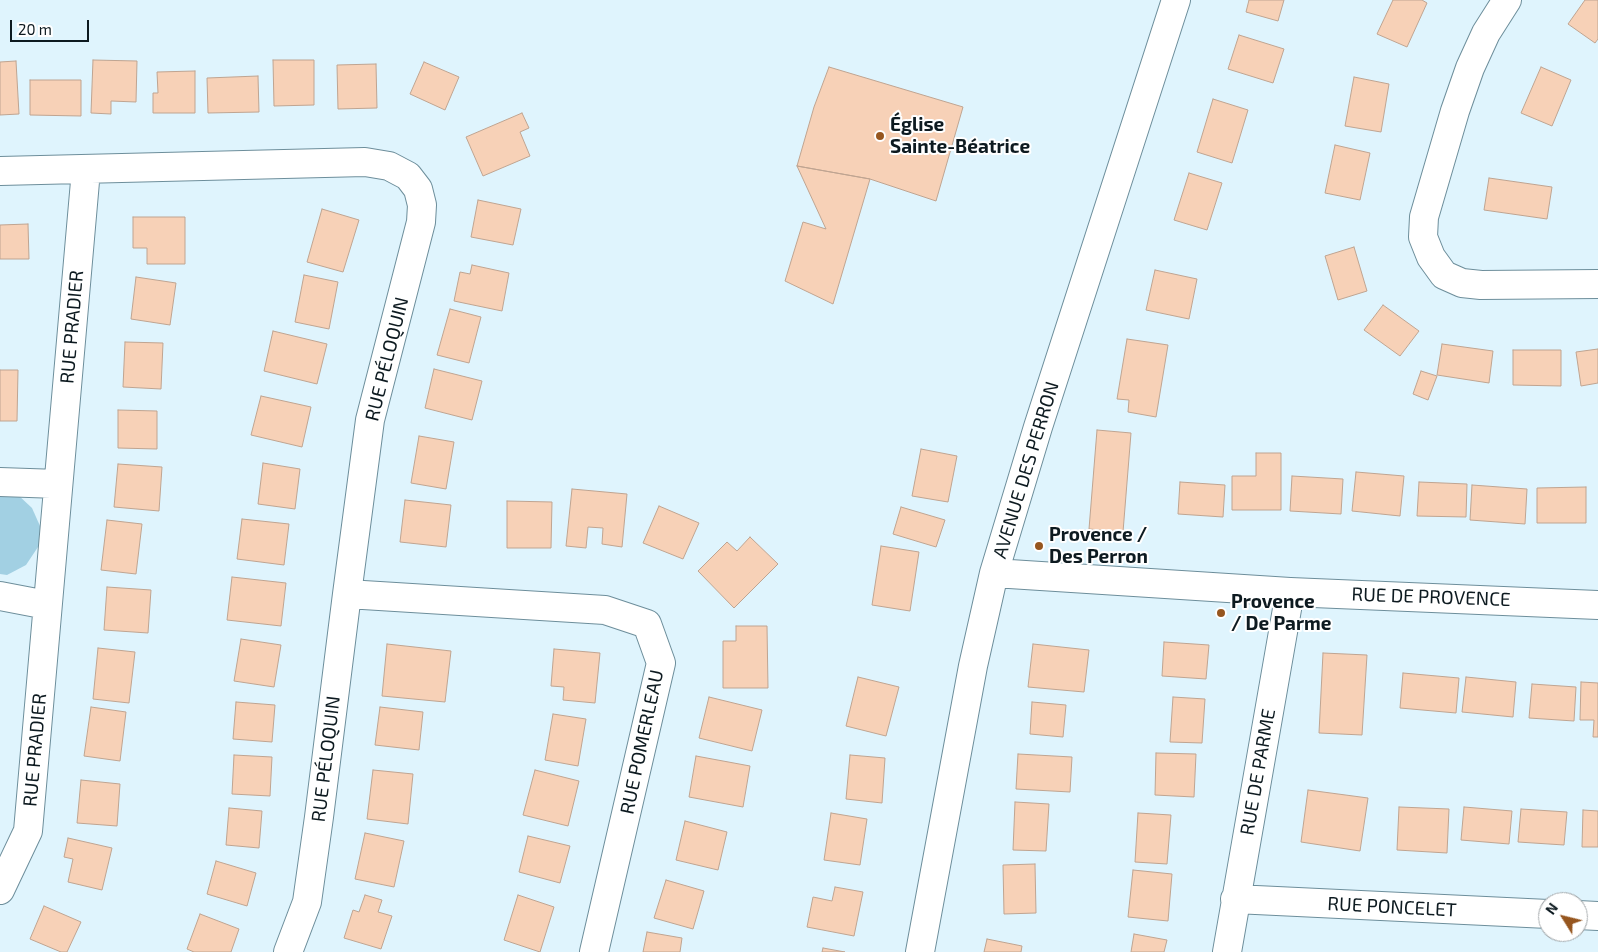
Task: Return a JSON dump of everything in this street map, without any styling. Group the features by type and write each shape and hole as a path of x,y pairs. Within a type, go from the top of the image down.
{"street":[{"name":"AVENUE DES PERRON","path":"920,952 973,666 994,573 1041,417 1176,0"},
{"path":"1507,0 1486,33 1470,68 1455,111 1424,218 1423,237 1431,257 1444,274 1462,283 1481,285 1598,284"},
{"name":"RUE PÉLOQUIN","path":"0,171 366,162 389,166 408,176 418,189 422,206 421,222 370,420 320,817 307,902 288,952"},
{"name":"RUE PRADIER","path":"0,890 28,830 86,170"},
{"path":"0,482 58,484"},
{"name":"RUE DE PROVENCE","path":"994,573 1290,592 1598,604"},
{"name":"RUE DE PARME","path":"1227,952 1290,592"},
{"name":"RUE POMERLEAU","path":"347,594 605,610 647,624 661,663 594,952"},
{"path":"0,596 47,605"},
{"name":"RUE PONCELET","path":"1235,899 1538,914"}],"shaded area":[{"path":"0,494 17,494 32,508 40,526 40,544 26,565 7,575 0,574"}],"building":[{"path":"1249,0 1284,0 1278,21 1246,12"},
{"path":"1393,0 1422,0 1427,3 1407,47 1377,34"},
{"path":"1585,0 1598,0 1598,39 1595,43 1568,24"},
{"path":"1239,35 1284,49 1273,83 1228,69"},
{"path":"93,60 137,61 136,102 111,101 111,114 91,113"},
{"path":"273,60 314,60 314,105 274,106"},
{"path":"16,61 19,114 0,115 0,62"},
{"path":"424,62 459,77 445,110 410,94"},
{"path":"376,64 377,108 338,109 337,65"},
{"name":"Église Sainte-Béatrice","path":"829,67 963,107 936,201 870,179 797,166 814,107"},
{"path":"1541,67 1571,80 1552,126 1521,113"},
{"path":"195,71 195,113 153,113 153,93 158,93 157,72"},
{"path":"258,76 259,112 208,113 207,78"},
{"path":"1354,77 1389,84 1381,132 1345,126"},
{"path":"30,80 81,80 81,116 30,115"},
{"path":"1213,99 1248,110 1232,163 1197,152"},
{"path":"522,113 529,128 520,132 530,156 483,176 466,137"},
{"path":"1335,145 1370,153 1360,200 1325,193"},
{"path":"797,166 870,179 833,304 785,281 803,222 826,229"},
{"path":"1189,173 1222,183 1207,230 1174,220"},
{"path":"1489,178 1552,187 1547,219 1484,210"},
{"path":"478,200 521,209 513,245 471,237"},
{"path":"322,209 359,220 343,272 307,262"},
{"path":"133,217 185,217 185,264 147,264 147,248 133,248"},
{"path":"28,224 29,259 0,259 0,225"},
{"path":"1354,247 1367,291 1338,300 1325,256"},
{"path":"472,265 509,273 502,311 454,301 460,272 470,274"},
{"path":"1155,270 1197,279 1189,319 1146,310"},
{"path":"304,275 338,282 329,329 295,322"},
{"path":"136,277 176,283 170,325 131,319"},
{"path":"1383,305 1419,331 1400,356 1364,330"},
{"path":"450,309 481,317 469,363 437,355"},
{"path":"273,331 327,344 317,384 264,371"},
{"path":"1127,339 1168,345 1156,417 1128,412 1129,400 1117,399"},
{"path":"125,342 163,343 161,389 123,387"},
{"path":"1442,344 1493,351 1489,383 1437,375"},
{"path":"1598,349 1598,383 1581,386 1576,352"},
{"path":"1513,350 1561,350 1561,386 1513,385"},
{"path":"434,369 482,381 472,420 425,408"},
{"path":"0,370 18,370 17,421 0,421"},
{"path":"1421,371 1437,376 1428,400 1413,394"},
{"path":"261,396 311,407 302,447 251,435"},
{"path":"118,410 157,411 157,449 118,448"},
{"path":"1097,430 1131,433 1123,532 1089,529"},
{"path":"419,436 454,442 446,489 411,483"},
{"path":"921,449 957,456 948,502 912,496"},
{"path":"1256,453 1281,453 1281,510 1232,510 1232,476 1256,476"},
{"path":"263,463 300,469 295,509 258,504"},
{"path":"118,464 162,467 159,511 114,507"},
{"path":"1356,472 1404,476 1400,516 1352,511"},
{"path":"1292,476 1343,479 1341,514 1290,511"},
{"path":"1180,482 1225,485 1223,517 1178,514"},
{"path":"1419,482 1467,484 1466,517 1417,516"},
{"path":"1472,485 1527,489 1525,524 1470,520"},
{"path":"1586,487 1586,523 1537,523 1537,488"},
{"path":"572,489 627,494 622,547 602,544 603,528 588,527 586,548 566,546"},
{"path":"405,500 451,505 446,547 400,542"},
{"path":"507,501 552,502 551,548 507,548"},
{"path":"659,506 699,523 683,559 643,543"},
{"path":"901,507 945,520 936,547 893,534"},
{"path":"242,519 289,524 284,565 237,559"},
{"path":"107,520 142,524 136,574 101,570"},
{"path":"750,537 778,564 734,608 698,571 727,542 737,551"},
{"path":"881,546 919,552 910,611 872,605"},
{"path":"232,577 286,583 281,626 227,620"},
{"path":"107,587 151,590 148,633 104,630"},
{"path":"736,626 767,626 768,688 723,688 723,641 736,641"},
{"path":"241,639 281,645 274,687 234,681"},
{"path":"1164,642 1209,645 1206,679 1162,676"},
{"path":"387,644 451,651 445,702 382,696"},
{"path":"1033,644 1089,650 1084,692 1028,687"},
{"path":"98,648 135,652 129,703 93,699"},
{"path":"554,649 600,653 595,703 563,700 564,687 551,686"},
{"path":"1323,653 1367,655 1362,735 1319,733"},
{"path":"1403,673 1459,678 1456,713 1400,708"},
{"path":"858,677 899,687 886,736 846,726"},
{"path":"1466,677 1516,682 1513,717 1462,712"},
{"path":"1581,682 1598,683 1598,737 1593,737 1594,720 1580,720"},
{"path":"1532,684 1576,687 1574,721 1529,718"},
{"path":"709,697 762,710 752,751 699,738"},
{"path":"1173,697 1205,699 1202,743 1170,742"},
{"path":"236,702 275,705 272,742 233,739"},
{"path":"1032,702 1066,705 1063,737 1030,734"},
{"path":"91,707 126,712 120,761 84,756"},
{"path":"380,707 423,712 419,750 375,745"},
{"path":"553,714 586,719 578,766 545,760"},
{"path":"1156,753 1196,754 1194,797 1155,795"},
{"path":"1018,754 1072,757 1070,792 1016,789"},
{"path":"234,755 272,757 270,796 232,794"},
{"path":"850,755 885,758 882,803 846,799"},
{"path":"696,756 750,766 743,807 689,797"},
{"path":"373,770 413,774 408,824 367,819"},
{"path":"535,770 579,781 568,826 523,815"},
{"path":"81,780 120,784 117,826 77,823"},
{"path":"1308,790 1368,798 1360,851 1301,842"},
{"path":"1015,802 1049,804 1046,851 1013,850"},
{"path":"1399,807 1449,809 1447,853 1397,850"},
{"path":"1464,807 1512,811 1509,844 1461,840"},
{"path":"229,808 262,811 259,848 226,845"},
{"path":"1521,809 1567,812 1564,845 1518,842"},
{"path":"1583,810 1598,811 1598,847 1582,847"},
{"path":"831,813 867,819 860,865 824,860"},
{"path":"1138,813 1171,815 1167,864 1135,862"},
{"path":"685,821 727,832 718,870 676,860"},
{"path":"365,833 404,841 394,887 355,879"},
{"path":"528,836 570,846 560,883 519,872"},
{"path":"68,838 112,848 102,890 68,882 73,859 64,857"},
{"path":"216,861 256,873 247,906 207,894"},
{"path":"1035,864 1036,913 1004,914 1003,865"},
{"path":"1133,870 1172,874 1168,921 1128,917"},
{"path":"666,880 704,891 693,929 654,918"},
{"path":"835,887 863,892 854,936 807,927 813,897 832,901"},
{"path":"365,895 382,900 378,912 392,916 381,949 344,938 353,910 359,912"},
{"path":"518,895 554,907 540,952 504,940"},
{"path":"44,906 81,922 67,952 61,952 30,939"},
{"path":"200,914 239,929 231,952 194,952 187,949"},
{"path":"647,932 682,938 680,952 643,952"},
{"path":"1134,934 1167,940 1164,952 1131,952"},
{"path":"987,939 1022,946 1021,952 984,952"},
{"path":"823,948 845,952 822,952"}],"place":[{"name":"Église Sainte-Béatrice","path":"880,136"},
{"name":"Provence / Des Perron","path":"1039,546"},
{"name":"Provence / De Parme","path":"1221,613"}]}
